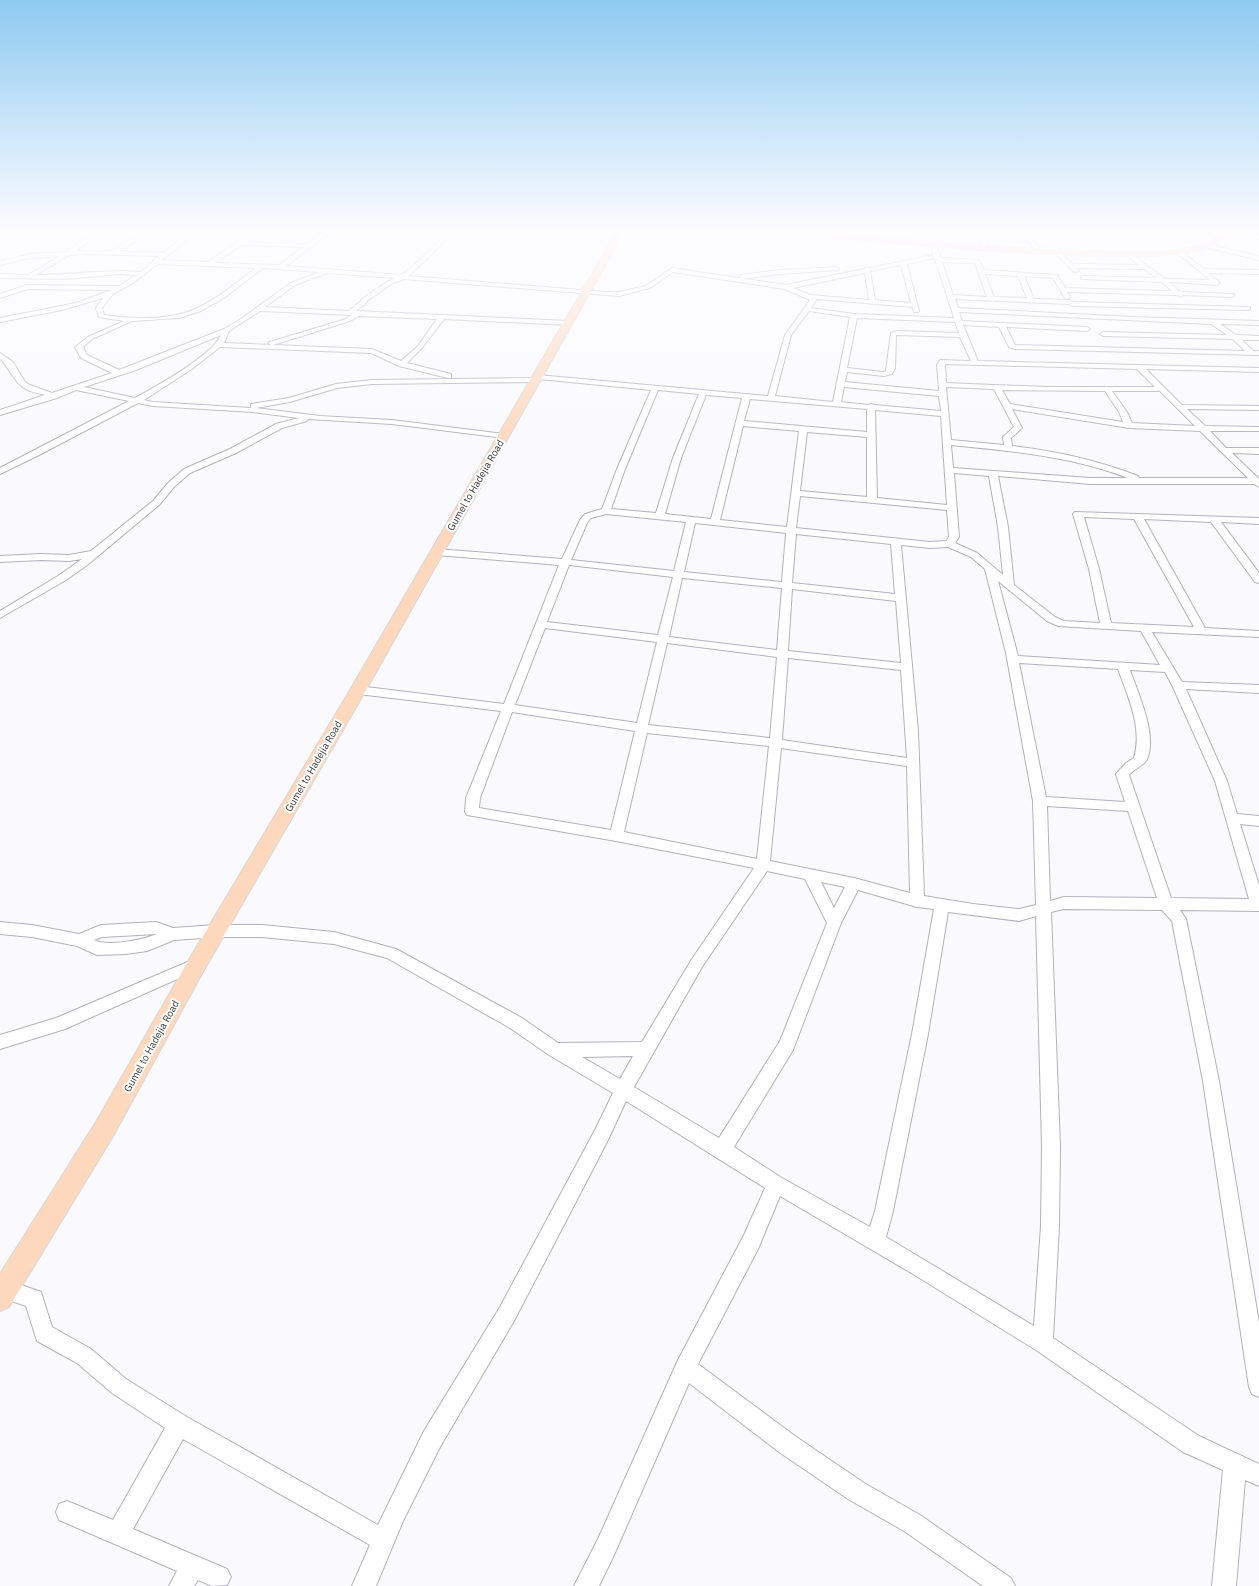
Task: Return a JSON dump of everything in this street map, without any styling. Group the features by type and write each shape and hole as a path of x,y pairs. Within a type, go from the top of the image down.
{"main road":[{"name":"Gumel to Hadejia Road","path":"2,1294 104,1130 196,964 217,931 358,690 579,304"}],"street":[{"path":"0,320 75,304"},
{"path":"102,304 99,308 102,316 133,319 175,316 194,312 206,304"},
{"path":"1,413 119,373 226,330 265,304"},
{"path":"263,346 348,320 362,304"},
{"path":"364,304 372,311 372,314"},
{"path":"771,397 788,335 810,304"},
{"path":"904,304 914,305 918,318"},
{"path":"953,304 963,335 976,362"},
{"path":"1071,304 1077,316"},
{"path":"1102,304 1251,310 1243,304"},
{"path":"1190,304 1234,337 1250,351 1249,353"},
{"path":"258,309 569,323"},
{"path":"807,309 854,316 918,318 1002,325 1087,329"},
{"path":"955,310 1132,320 1259,323"},
{"path":"837,404 854,316"},
{"path":"402,364 420,347 442,317"},
{"path":"119,373 84,356 79,347 90,338 133,319"},
{"path":"1132,320 1173,359"},
{"path":"1002,325 1011,346 1016,347 1116,350 1249,370 1259,370"},
{"path":"0,471 137,401 189,369 221,342 226,330"},
{"path":"299,348 295,344 296,341 305,333"},
{"path":"844,370 884,374 889,372 891,368 893,334 963,335"},
{"path":"1258,480 1249,475 1161,389 1116,350 1103,334 1259,338"},
{"path":"218,344 372,351 402,364 442,375 470,380"},
{"path":"949,544 954,537 950,470 943,414 941,365 943,362 1136,367 1173,359 1249,353 1259,354"},
{"path":"0,355 10,364 22,383 27,387 54,396"},
{"path":"1249,370 1259,379"},
{"path":"238,409 290,400 336,386 372,382 537,378 704,391 943,414"},
{"path":"842,384 943,389 998,387 1161,389"},
{"path":"606,511 624,462 656,387"},
{"path":"998,387 1018,428 1007,437 1008,448"},
{"path":"77,388 154,404 238,409 315,418 385,421 504,436"},
{"path":"1107,389 1123,412 1129,426"},
{"path":"660,517 677,458 704,391"},
{"path":"715,523 747,395"},
{"path":"0,423 41,400"},
{"path":"871,406 872,500"},
{"path":"1008,406 1028,408 1129,426 1189,429 1259,429"},
{"path":"1180,407 1259,408"},
{"path":"1,413 20,411"},
{"path":"0,615 62,578 82,564 156,504 171,485 188,471 233,451 279,426 299,420 315,418"},
{"path":"739,424 871,435"},
{"path":"364,1586 383,1540 432,1439 508,1314 601,1136 623,1089 697,963 763,866 775,743 792,531 804,430"},
{"path":"947,442 1008,448 1054,455 1111,469 1141,481"},
{"path":"1224,450 1259,451"},
{"path":"950,470 1090,481 1258,480"},
{"path":"993,474 1003,527 1009,584"},
{"path":"796,493 952,508"},
{"path":"1144,628 1178,685 1221,780 1259,905 1064,902 1019,915 973,910 917,901 854,883 811,876 616,836 472,812 473,798 565,562 583,522 588,516 606,511 930,545 949,544 974,554 1051,619 1062,624 1106,626 1259,634"},
{"path":"1106,626 1094,568 1078,514 1259,521"},
{"path":"1138,517 1201,631"},
{"path":"616,836 691,520"},
{"path":"1214,520 1259,580"},
{"path":"896,541 913,763 917,901"},
{"path":"437,552 565,562 900,598"},
{"path":"0,559 41,557 69,558 93,554"},
{"path":"990,567 1014,659 1040,801 1051,1146 1050,1226 1043,1343"},
{"path":"541,624 782,654 906,667"},
{"path":"1014,659 1168,669"},
{"path":"1123,666 1141,720 1144,746 1140,760 1130,766 1122,774 1166,904 1178,919 1210,1074 1255,1336 1259,1387"},
{"path":"1178,685 1259,689"},
{"path":"358,690 508,708 642,728 775,743 913,763"},
{"path":"1040,801 1134,807"},
{"path":"1232,818 1259,821"},
{"path":"811,876 834,923"},
{"path":"722,1150 787,1045 834,923 854,883"},
{"path":"875,1240 884,1211 918,1042 942,905"},
{"path":"0,928 32,931 80,940 97,949 126,948 148,944 173,934 217,931 284,933 334,938 391,953 516,1023 555,1050 623,1089 776,1184 875,1240 1043,1343 1191,1444 1235,1462 1259,1475"},
{"path":"0,1042 59,1024 196,964"},
{"path":"555,1050 646,1049"},
{"path":"586,1586 606,1547 685,1367 750,1242 776,1184"},
{"path":"2,1294 34,1299 44,1334 84,1356 119,1386 179,1425 383,1540"},
{"path":"685,1367 787,1444 856,1490 912,1523 1003,1586"},
{"path":"118,1533 179,1425"},
{"path":"1224,1586 1235,1462"},
{"path":"67,1512 219,1577"},
{"path":"181,1586 193,1566"}]}
